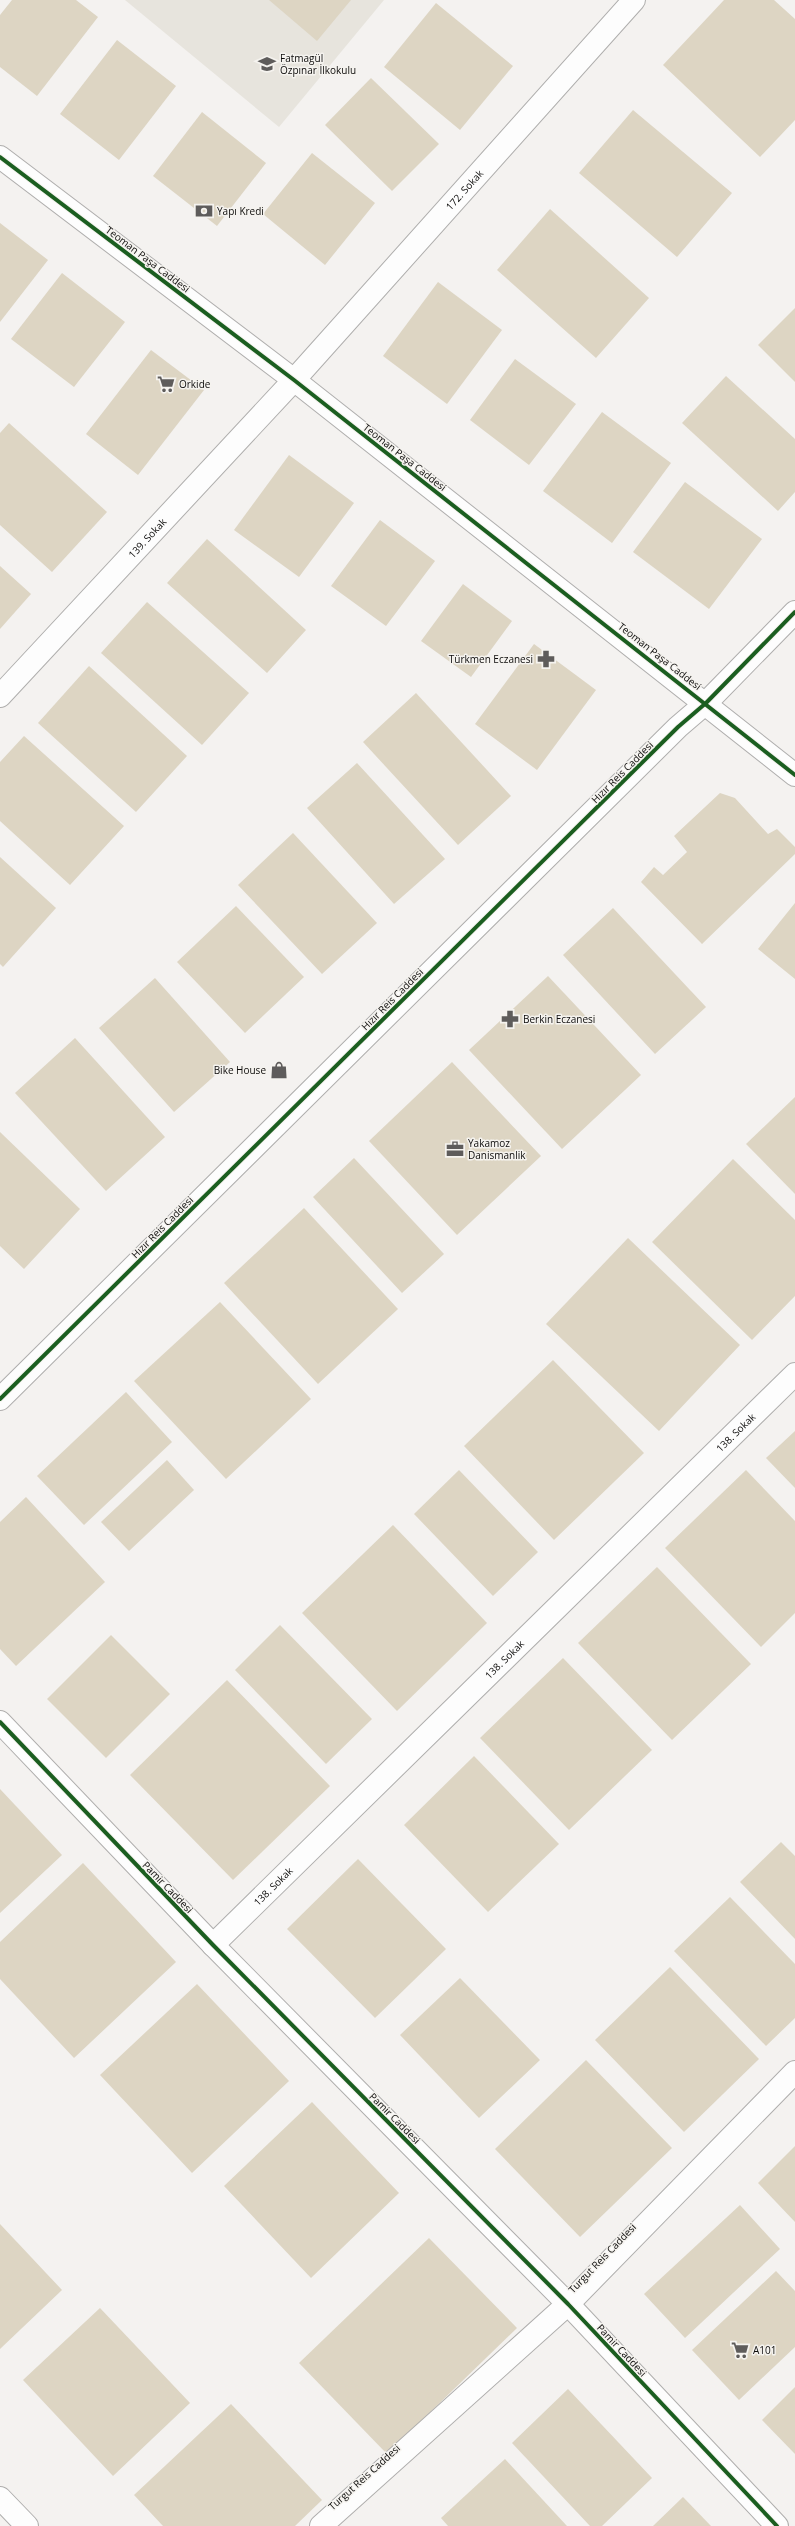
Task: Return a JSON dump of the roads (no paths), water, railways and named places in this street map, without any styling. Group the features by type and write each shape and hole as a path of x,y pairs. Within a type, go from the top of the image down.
{"street":[{"name":"172. Sokak","path":"294,380 634,0"},
{"name":"Teoman Paşa Caddesi","path":"0,157 294,380 706,703 795,775"},
{"name":"139. Sokak","path":"0,696 294,380"},
{"name":"Hızır Reis Caddesi","path":"0,1399 672,733 706,703 795,612"},
{"name":"138. Sokak","path":"213,1945 795,1374"},
{"name":"Pamir Caddesi","path":"0,1722 213,1945 568,2304 777,2526"},
{"name":"Turgut Reis Caddesi","path":"321,2526 568,2304 795,2072"},
{"path":"0,2498 27,2526"}],"place":[{"name":"Fatmagül Özpınar İlkokulu","path":"267,64"},
{"name":"Yapı Kredi","path":"204,211"},
{"name":"Orkide","path":"166,384"},
{"name":"Türkmen Eczanesi","path":"546,659"},
{"name":"Berkin Eczanesi","path":"510,1019"},
{"name":"Bike House","path":"279,1070"},
{"name":"Yakamoz Danismanlik","path":"455,1149"},
{"name":"A101","path":"740,2350"}]}
